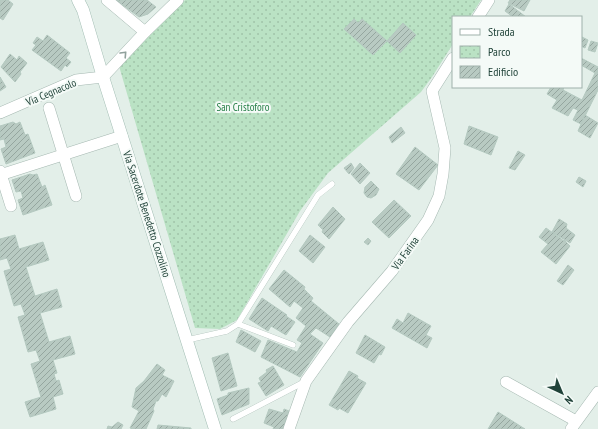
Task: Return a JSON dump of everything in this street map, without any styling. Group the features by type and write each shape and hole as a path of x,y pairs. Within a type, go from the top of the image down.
{"main road":[{"name":"Via Sacerdote Benedetto Cozzolino","path":"78,0 83,10 103,77 216,429"}],"street":[{"path":"107,0 145,32"},
{"path":"103,77 145,32 178,0"},
{"path":"479,16 489,0"},
{"name":"Via Farina","path":"289,429 306,381 348,322 392,271 428,220 439,196 443,174 445,148 432,91 452,60"},
{"name":"Via Cegnacolo","path":"0,113 76,80 103,77"},
{"path":"49,108 76,196"},
{"path":"11,206 0,174 122,136"},
{"path":"506,382 574,425 598,392"}],"lane":[{"path":"187,340 227,331 238,324 318,196 332,184"},
{"path":"238,324 293,345"},
{"path":"233,419 306,381"}],"green space":[{"name":"San Cristoforo","path":"185,0 481,0 471,16 452,16 452,46 421,92 328,173 300,211 237,320 220,329 195,328 119,66"}],"building":[{"path":"0,0 8,0 13,4 3,20 0,18"},
{"path":"116,0 147,0 156,7 148,14 139,17"},
{"path":"510,0 530,0 524,11 508,3"},
{"path":"509,4 525,16 512,16 505,11"},
{"path":"354,19 358,23 362,19 387,41 373,55 344,29"},
{"path":"403,23 416,35 400,53 387,41"},
{"path":"47,35 70,53 66,58 71,62 67,67 65,65 61,71 32,50 36,45 33,43 37,37 43,41"},
{"path":"582,37 588,40 585,48 582,46"},
{"path":"591,41 598,43 595,52 588,50"},
{"path":"10,54 17,60 19,56 27,63 15,82 1,67"},
{"path":"582,59 598,67 598,90 581,124 573,120 578,110 573,108 568,116 552,108 557,100 547,94 550,88 564,88 563,90 582,100 595,73 582,66"},
{"path":"0,77 6,87 0,91"},
{"path":"585,115 598,123 590,138 578,131"},
{"path":"13,122 16,124 20,122 25,135 28,134 35,153 6,164 1,149 6,147 4,139 0,140 0,126"},
{"path":"469,126 498,137 491,155 464,144"},
{"path":"401,127 405,133 392,143 389,137"},
{"path":"415,147 438,165 419,190 396,174"},
{"path":"518,151 525,155 515,170 509,168"},
{"path":"351,163 354,168 349,174 344,168"},
{"path":"360,163 370,173 360,184 351,174"},
{"path":"30,174 37,174 42,187 45,185 52,205 23,215 18,200 23,198 21,191 16,192 12,180"},
{"path":"579,177 586,181 583,187 576,182"},
{"path":"371,181 379,189 376,195 371,198 367,197 364,193 365,187"},
{"path":"394,200 411,216 389,238 372,222"},
{"path":"333,207 345,219 329,239 318,225"},
{"path":"559,219 567,224 566,228 575,235 570,243 552,232"},
{"path":"546,228 570,246 556,264 541,252 548,244 539,237"},
{"path":"15,235 19,249 43,242 49,260 26,267 35,296 57,289 62,307 40,313 49,342 70,336 75,354 53,360 57,373 54,374 56,381 59,380 63,394 53,397 56,409 30,417 25,402 41,397 31,364 40,361 36,350 28,352 18,317 25,315 21,304 14,306 4,271 11,269 7,258 0,260 0,239"},
{"path":"310,235 325,247 313,263 299,251"},
{"path":"368,238 371,241 368,245 364,242"},
{"path":"568,265 574,270 563,285 557,281"},
{"path":"284,270 305,287 304,289 313,298 311,301 339,324 330,337 316,328 310,334 323,343 300,377 261,357 268,340 297,352 302,343 297,340 306,326 296,318 303,308 294,301 290,307 269,289"},
{"path":"262,298 295,322 286,335 271,326 268,331 249,319"},
{"path":"408,313 431,326 426,335 432,338 427,348 392,328 397,319 403,323"},
{"path":"241,330 261,341 255,352 236,342"},
{"path":"365,335 385,347 381,355 379,354 374,363 356,353"},
{"path":"228,353 237,386 221,391 212,358"},
{"path":"157,364 165,370 162,375 174,381 166,397 162,394 158,401 156,401 153,409 154,411 146,429 130,428 139,411 132,407 136,388 144,381"},
{"path":"273,366 284,385 266,396 258,383 261,382 259,378 267,372 266,370"},
{"path":"349,371 366,383 348,413 329,405"},
{"path":"249,388 249,404 222,415 217,399 228,395 228,393"},
{"path":"269,409 283,413 284,409 289,411 283,429 273,429 274,427 264,423"},
{"path":"498,412 525,429 488,429"},
{"path":"118,422 123,425 121,429 107,429 108,426 112,427"},
{"path":"158,425 191,428 191,429 157,429"}]}
